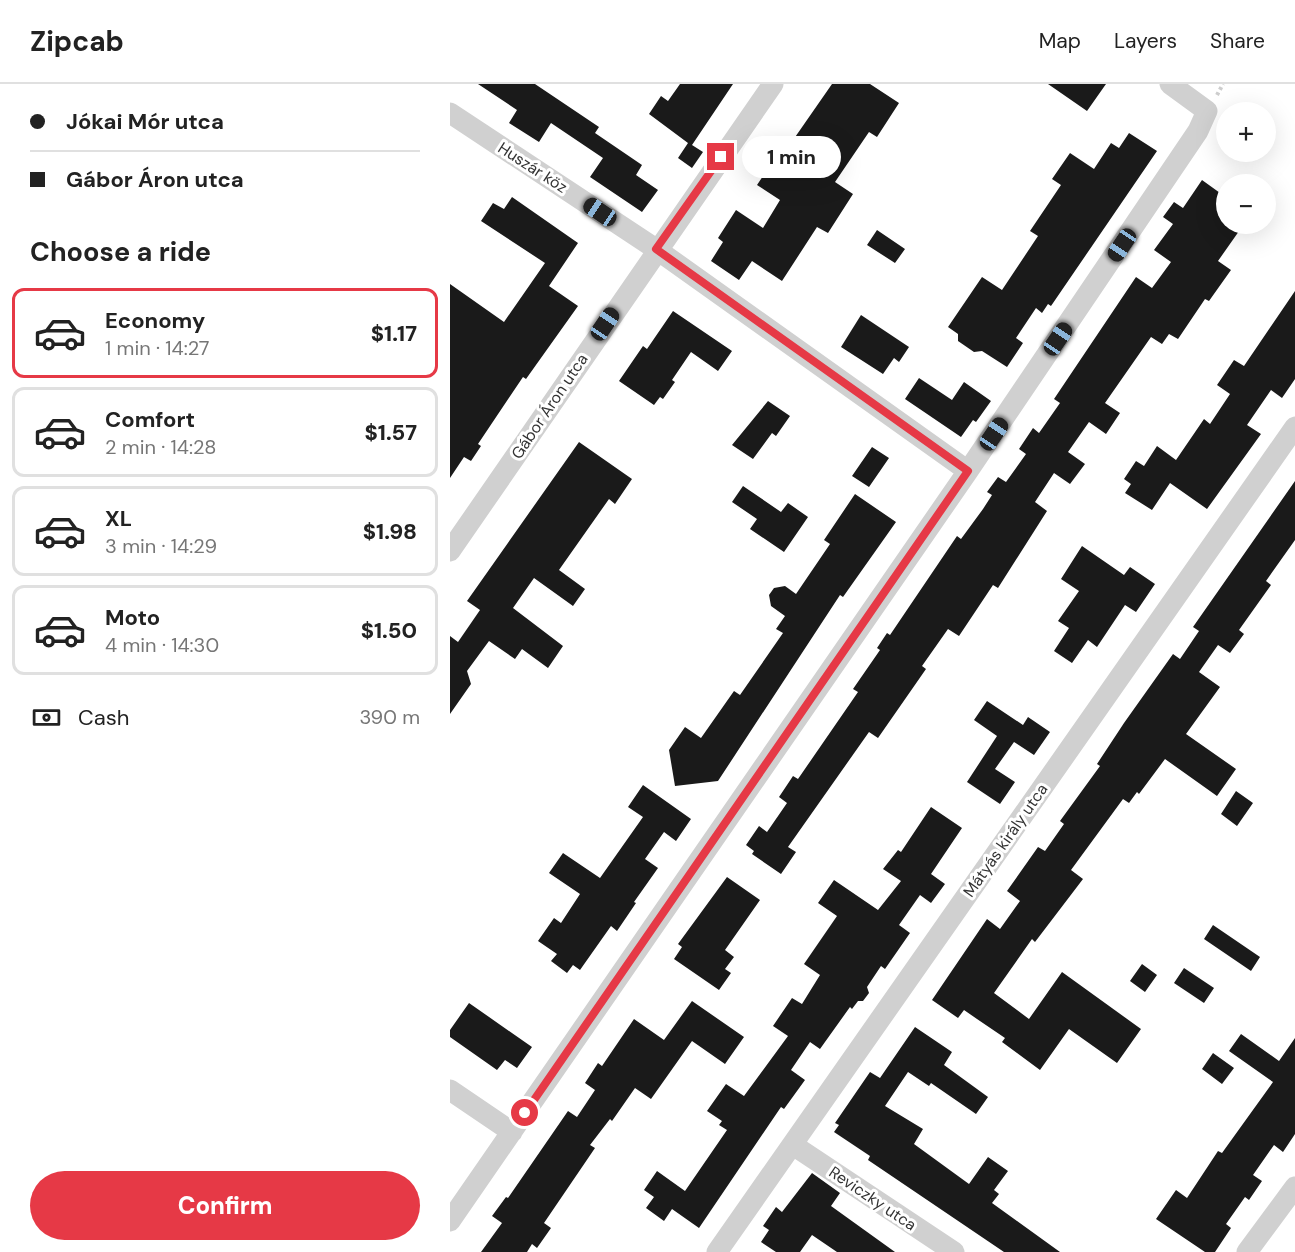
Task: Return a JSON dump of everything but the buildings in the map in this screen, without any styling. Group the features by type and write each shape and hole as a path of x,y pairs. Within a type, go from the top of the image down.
{"street":[{"name":"Gábor Áron utca","path":"450,551 656,249 772,84"},
{"path":"450,1221 968,471 1198,131 1207,111 1170,84"},
{"name":"Huszár köz","path":"450,113 656,249 968,471"},
{"name":"Mátyás király utca","path":"717,1252 1167,607 1295,428"},
{"path":"450,1090 512,1132"},
{"name":"Reviczky utca","path":"793,1145 954,1252"},
{"path":"1246,1252 1295,1186"}],"route":[{"path":"525,1113 968,471 656,249 721,157"}]}
